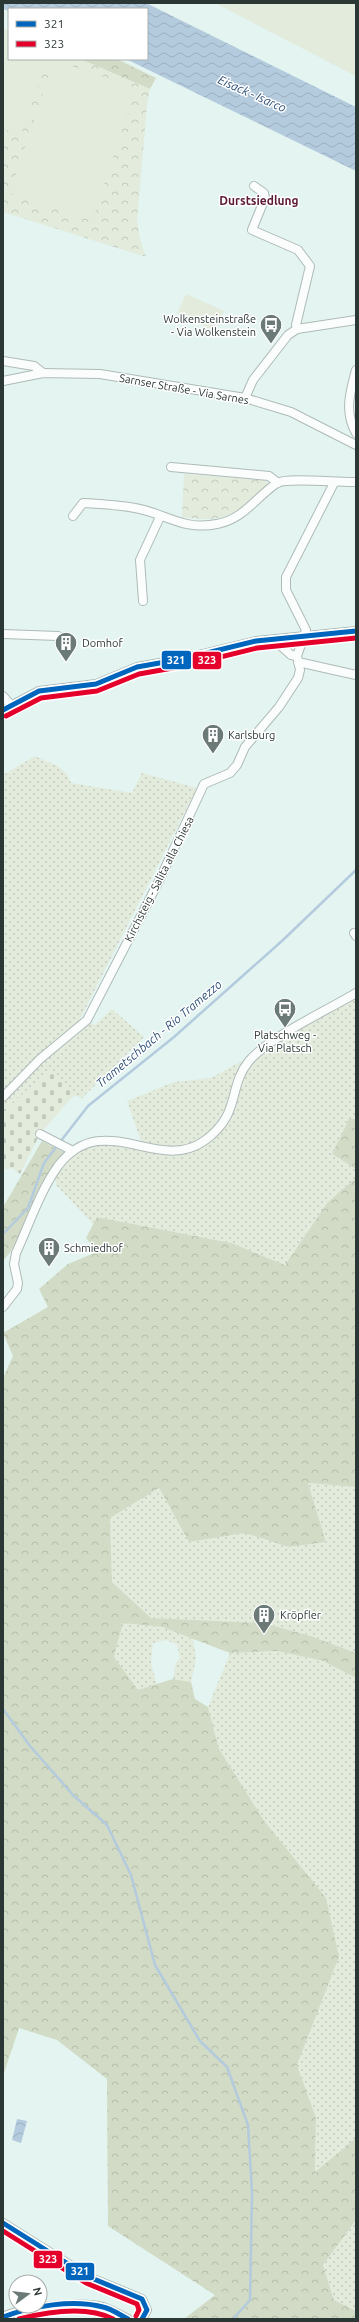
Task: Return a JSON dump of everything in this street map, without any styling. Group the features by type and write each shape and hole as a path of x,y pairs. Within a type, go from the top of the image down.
{"street":[{"path":"254,186 264,193 265,198 252,230 298,250 308,261 310,271 296,325 297,329"},
{"path":"245,398 253,380 280,342 297,329 356,320"},
{"path":"3,361 34,366 43,373"},
{"path":"356,370 349,397 348,411 351,424 356,434"},
{"name":"Sarnser Straße - Via Sarnes","path":"3,381 43,373 100,374 245,398 291,412 356,445"},
{"path":"170,467 269,476 278,483"},
{"path":"72,516 83,503 136,508 180,524 208,525 230,521 252,506 278,483 288,479 334,483 356,482"},
{"path":"304,636 305,626 286,590 286,577 334,483"},
{"path":"143,601 140,560 160,517"},
{"path":"3,710 45,690 96,684 137,667 182,659 256,641 356,631"},
{"path":"3,634 58,636"},
{"name":"Kirchsteig - Salita alla Chiesa","path":"3,1097 40,1058 87,1020 159,881 204,784 230,773 237,765 245,747 279,707 298,678 298,659 304,636"},
{"path":"281,646 298,659 356,675"},
{"path":"3,696 11,705"},
{"path":"3,1307 17,1289 14,1264 16,1253 51,1177 70,1150 88,1143 103,1140 116,1140 161,1150 183,1149 202,1142 225,1122 244,1068 256,1054 286,1033 356,992"},
{"path":"44,1136 70,1150"},
{"path":"3,2223 88,2277 142,2299 147,2310 143,2319"},
{"path":"3,2317 27,2308 85,2305 103,2307 128,2319"}],"green space":[{"path":"215,3 356,3 356,76 348,72"},
{"path":"3,29 8,31 8,60 82,60 150,89 147,105 137,221 140,239 146,257 3,212"},
{"path":"3,36 8,38 8,60 47,60 21,135 3,129"},
{"path":"54,60 136,88 92,221 10,193"},
{"path":"82,60 119,60 156,78 150,89"},
{"path":"186,294 224,311 215,331 177,314"},
{"path":"184,474 264,480 268,484 235,512 219,518 211,519 182,517"},
{"path":"35,756 61,768 71,783 132,793 142,773 197,788 80,1019 95,1025 112,1009 144,1037 82,1098 74,1095 50,1070 6,1110 3,1107 3,775"},
{"path":"356,998 356,1119 349,1119 332,1154 356,1169 356,1178 328,1202 285,1265 231,1243 97,1217 93,1224 56,1185 55,1177 75,1153 98,1144 141,1141 127,1101 174,1082 211,1078"},
{"path":"50,1070 74,1095 40,1134 20,1174 12,1168 3,1170 3,1111"},
{"path":"349,1119 356,1119 356,1169 332,1154"},
{"path":"42,1141 65,1153 50,1172 11,1251 3,1261 3,1207"},
{"path":"356,1178 356,1487 308,1483 326,1542 289,1547 245,1533 189,1542 159,1488 110,1518 112,1582 151,1618 263,1623 311,1636 356,1653 356,1678 323,1661 277,1651 230,1653 162,1627 123,1623 114,1657 138,1690 173,1679 191,1682 195,1699 208,1707 219,1749 265,1822 326,1898 339,1957 297,2065 316,2118 315,2172 356,2138 356,2220 323,2265 334,2300 356,2311 356,2319 184,2319 215,2295 108,2226 107,2079 57,2040 19,2028 3,2076 3,1378 13,1356 3,1333 48,1307 39,1289 68,1264 97,1252 86,1238 97,1217 231,1243 285,1265 328,1202"},
{"path":"308,1483 356,1487 356,1653 311,1636 263,1623 151,1618 112,1582 110,1518 159,1488 189,1542 245,1533 289,1547 326,1542"},
{"path":"123,1623 162,1627 193,1639 196,1659 191,1682 173,1679 176,1663 180,1658 177,1645 166,1640 153,1643 151,1664 157,1684 138,1690 114,1658"},
{"path":"277,1651 323,1661 356,1678 356,2138 315,2173 316,2118 297,2065 339,1957 265,1822 219,1749 208,1707 230,1653"},
{"path":"356,2220 356,2311 334,2300 323,2265"}],"water":[{"name":"Eisack - Isarco","path":"3,3 146,3 356,107 356,171 128,60 148,60 148,8 8,8 8,11 3,9"},
{"path":"17,2119 27,2121 21,2143 12,2140"}],"waterway":[{"name":"Trametschbach - Rio Tramezzo","path":"60,1142 88,1106 174,1037 283,940 356,870"},
{"name":"Trametschbach - Rio Tramezzo","path":"3,1234 28,1208 44,1163 57,1146"},
{"name":"Trametschbach - Rio Tramezzo","path":"3,1709 30,1746 73,1795 107,1825 131,1875 155,1965 200,2041 227,2067 248,2125 252,2193 250,2300 233,2319"}],"transit line":[{"name":"321","path":"3,710 39,691 96,684 137,667 182,659 256,641 356,631"},
{"name":"323","path":"6,716 41,698 97,691 139,674 184,666 257,648 356,638"},
{"name":"321","path":"3,2223 89,2277 142,2299 147,2310 142,2319"},
{"name":"323","path":"3,2231 86,2283 137,2304 139,2310 136,2316"},
{"name":"321","path":"3,2317 39,2307 79,2304 106,2308 128,2319"},
{"name":"323","path":"19,2319 66,2311 91,2312 113,2319"}],"place":[{"name":"Wolkensteinstraße - Via Wolkenstein","path":"271,344"},
{"name":"Domhof","path":"66,662"},
{"name":"Karlsburg","path":"213,754"},
{"name":"Platschweg - Via Platsch","path":"285,1028"},
{"name":"Schmiedhof","path":"49,1268"},
{"name":"Kröpfler","path":"264,1634"}],"district":[{"name":"Durstsiedlung","path":"259,201"}]}
